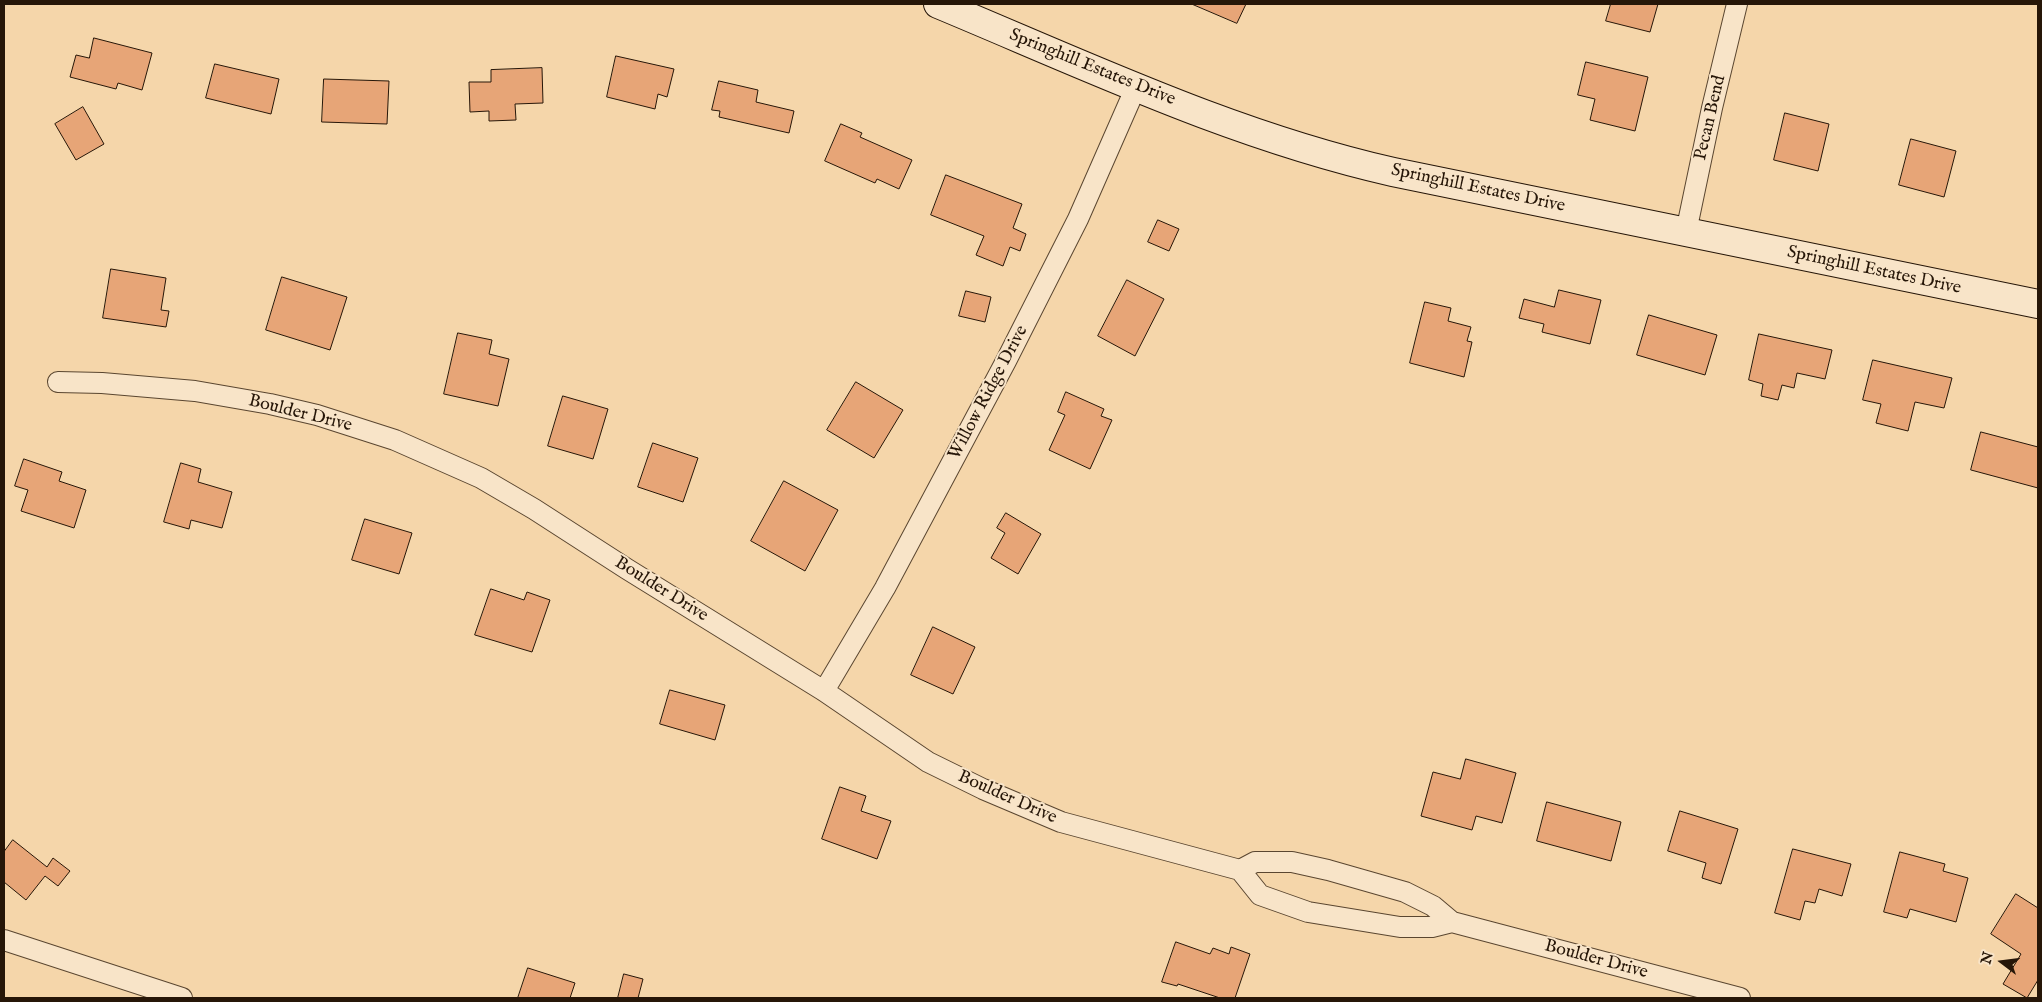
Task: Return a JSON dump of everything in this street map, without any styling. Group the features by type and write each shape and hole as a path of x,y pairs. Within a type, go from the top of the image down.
{"street":[{"name":"Springhill Estates Drive","path":"938,4 1243,130 1363,165 2038,304"},
{"name":"Pecan Bend","path":"1686,232 1712,108 1737,4"},
{"name":"Willow Ridge Drive","path":"824,691 885,588 1006,361 1078,219 1136,86"},
{"name":"Boulder Drive","path":"58,382 102,383 214,394 270,404 395,440 489,482 824,691 928,762 983,789 1061,822 1240,870 1260,895 1308,912 1400,927 1432,927 1452,922"},
{"name":"Boulder Drive","path":"1240,870 1255,862 1292,862 1328,870 1405,892 1433,906 1452,922 1740,998"},
{"path":"4,940 182,998"}],"building":[{"path":"1192,4 1246,4 1237,23"},
{"path":"1611,4 1658,4 1650,32 1606,21"},
{"path":"94,38 152,53 142,90 118,83 116,89 70,77 76,55 89,58"},
{"path":"616,56 674,69 667,97 658,94 655,109 607,97"},
{"path":"1586,62 1648,77 1635,131 1590,120 1595,99 1578,95"},
{"path":"215,64 279,79 271,114 206,98"},
{"path":"542,68 543,103 515,104 516,120 489,121 489,111 470,112 469,82 491,82 491,70"},
{"path":"324,79 389,81 387,124 322,122"},
{"path":"719,81 758,90 756,102 794,111 789,133 719,117 720,111 712,110"},
{"path":"83,107 104,144 76,160 55,124"},
{"path":"1785,113 1829,124 1818,171 1774,160"},
{"path":"841,124 862,133 860,137 912,160 899,189 877,179 875,183 825,161"},
{"path":"1911,139 1956,151 1944,197 1899,185"},
{"path":"946,175 1022,204 1013,228 1026,234 1020,251 1010,247 1003,266 976,255 984,236 931,215"},
{"path":"1158,220 1179,229 1169,251 1148,242"},
{"path":"111,269 166,278 161,310 169,311 166,327 103,318"},
{"path":"282,277 347,297 330,350 266,330"},
{"path":"1127,280 1164,299 1135,356 1098,336"},
{"path":"1559,290 1601,300 1590,344 1542,332 1544,324 1519,318 1524,299 1554,307"},
{"path":"966,291 991,297 985,322 959,316"},
{"path":"1425,302 1451,308 1448,321 1471,327 1467,341 1472,342 1464,377 1410,363"},
{"path":"1649,315 1717,335 1705,375 1637,355"},
{"path":"458,333 492,340 489,354 509,359 498,406 444,394"},
{"path":"1759,334 1832,350 1825,379 1797,373 1794,388 1782,385 1778,400 1761,396 1763,384 1749,380"},
{"path":"1873,360 1952,378 1944,408 1915,402 1908,431 1876,423 1881,404 1863,400"},
{"path":"856,382 903,410 874,458 827,430"},
{"path":"1066,392 1104,409 1101,416 1112,420 1090,469 1049,450 1065,415 1058,412"},
{"path":"563,396 608,409 593,459 548,446"},
{"path":"1981,432 2038,447 2038,488 1971,470"},
{"path":"653,443 698,458 683,502 638,487"},
{"path":"24,459 62,472 59,481 86,490 74,528 21,511 28,490 15,486"},
{"path":"181,463 201,469 198,482 232,492 222,528 191,520 189,529 164,522"},
{"path":"784,481 838,510 805,571 751,541"},
{"path":"1006,513 1041,534 1018,574 991,558 1005,533 997,528"},
{"path":"365,519 412,533 399,574 352,560"},
{"path":"491,589 524,600 527,592 550,600 532,652 475,635"},
{"path":"933,627 975,647 953,694 911,675"},
{"path":"670,690 725,705 715,740 660,724"},
{"path":"1466,759 1516,773 1502,823 1476,816 1472,830 1421,816 1433,772 1460,779"},
{"path":"840,787 866,796 861,811 891,821 877,859 822,839"},
{"path":"1547,802 1621,822 1611,861 1537,841"},
{"path":"1680,811 1738,829 1721,884 1702,878 1706,863 1668,851"},
{"path":"13,840 47,867 53,858 70,871 58,886 45,876 26,900 4,882 4,852"},
{"path":"1793,849 1851,864 1842,896 1819,889 1815,903 1805,901 1800,920 1775,913"},
{"path":"1900,852 1945,864 1943,871 1968,878 1956,922 1910,909 1907,918 1884,912"},
{"path":"2016,894 2038,908 2038,980 2027,998 2003,984 2021,954 1991,934"},
{"path":"1176,942 1210,954 1213,948 1229,954 1231,947 1250,954 1235,998 1220,998 1178,984 1177,986 1162,982"},
{"path":"528,968 575,983 570,998 518,998"},
{"path":"624,974 643,979 638,998 618,998"}]}
